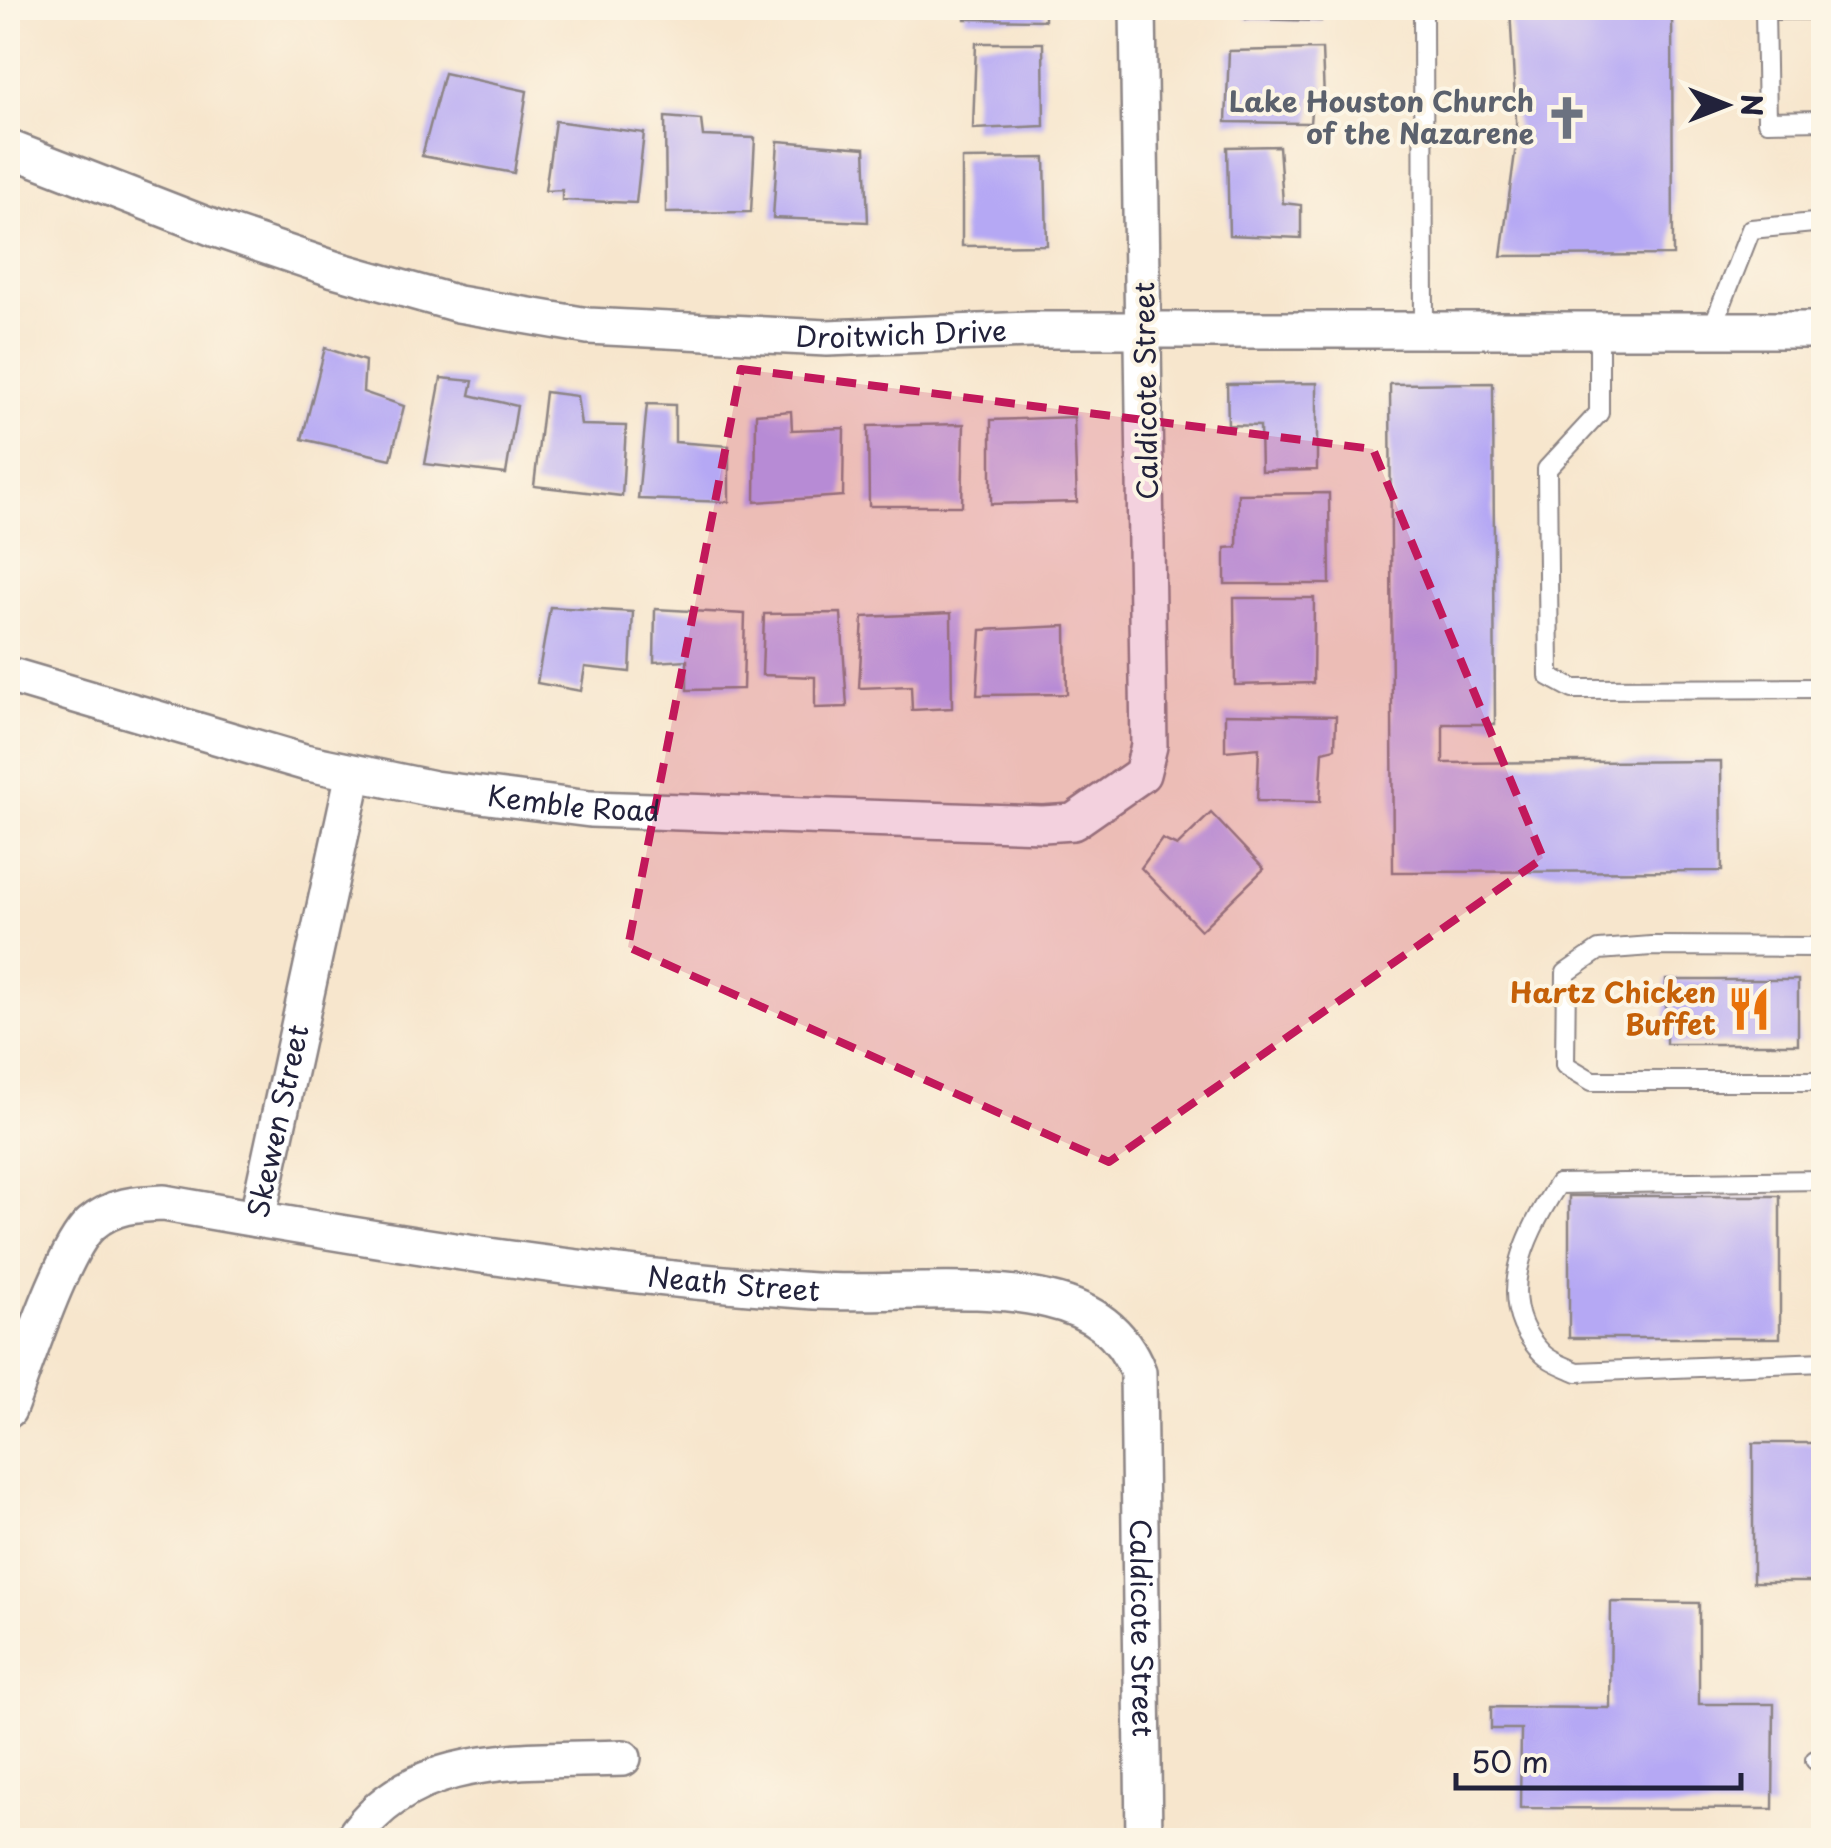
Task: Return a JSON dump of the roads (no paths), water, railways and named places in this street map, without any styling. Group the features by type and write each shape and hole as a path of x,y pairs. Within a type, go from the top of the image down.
{"street":[{"name":"Caldicote Street","path":"1138,8 1150,646 1148,746 1142,774"},
{"name":"Droitwich Drive","path":"8,148 216,229 334,269 523,317 588,326 769,337 1031,330 1824,330"},
{"name":"Kemble Road","path":"8,675 120,712 354,773 590,808 1043,824 1072,822 1142,774"},
{"name":"Skewen Street","path":"8,1410 68,1260 89,1226 121,1205 164,1202 257,1219 354,773"},
{"name":"Neath Street","path":"257,1219 442,1251 815,1291 1050,1300 1106,1323 1127,1344 1138,1372 1140,1416"},
{"name":"Caldicote Street","path":"1140,1416 1144,1840"},
{"path":"352,1840 390,1800 425,1778 466,1765 623,1758"}],"lane":[{"path":"1423,8 1424,332"},
{"path":"1814,9 1765,10 1766,121 1824,120"},
{"path":"1712,329 1752,229 1824,222"},
{"path":"1599,330 1599,413 1547,469 1548,676 1573,689 1824,688"},
{"path":"1824,946 1651,946 1599,950 1566,973 1565,1065 1592,1080 1824,1081"},
{"path":"1824,1180 1558,1184 1528,1231 1515,1282 1523,1324 1544,1355 1577,1372 1824,1362"}],"place":[{"name":"Lake Houston Church of the Nazarene","path":"1567,118"},
{"name":"Hartz Chicken Buffet","path":"1749,1009"}]}
